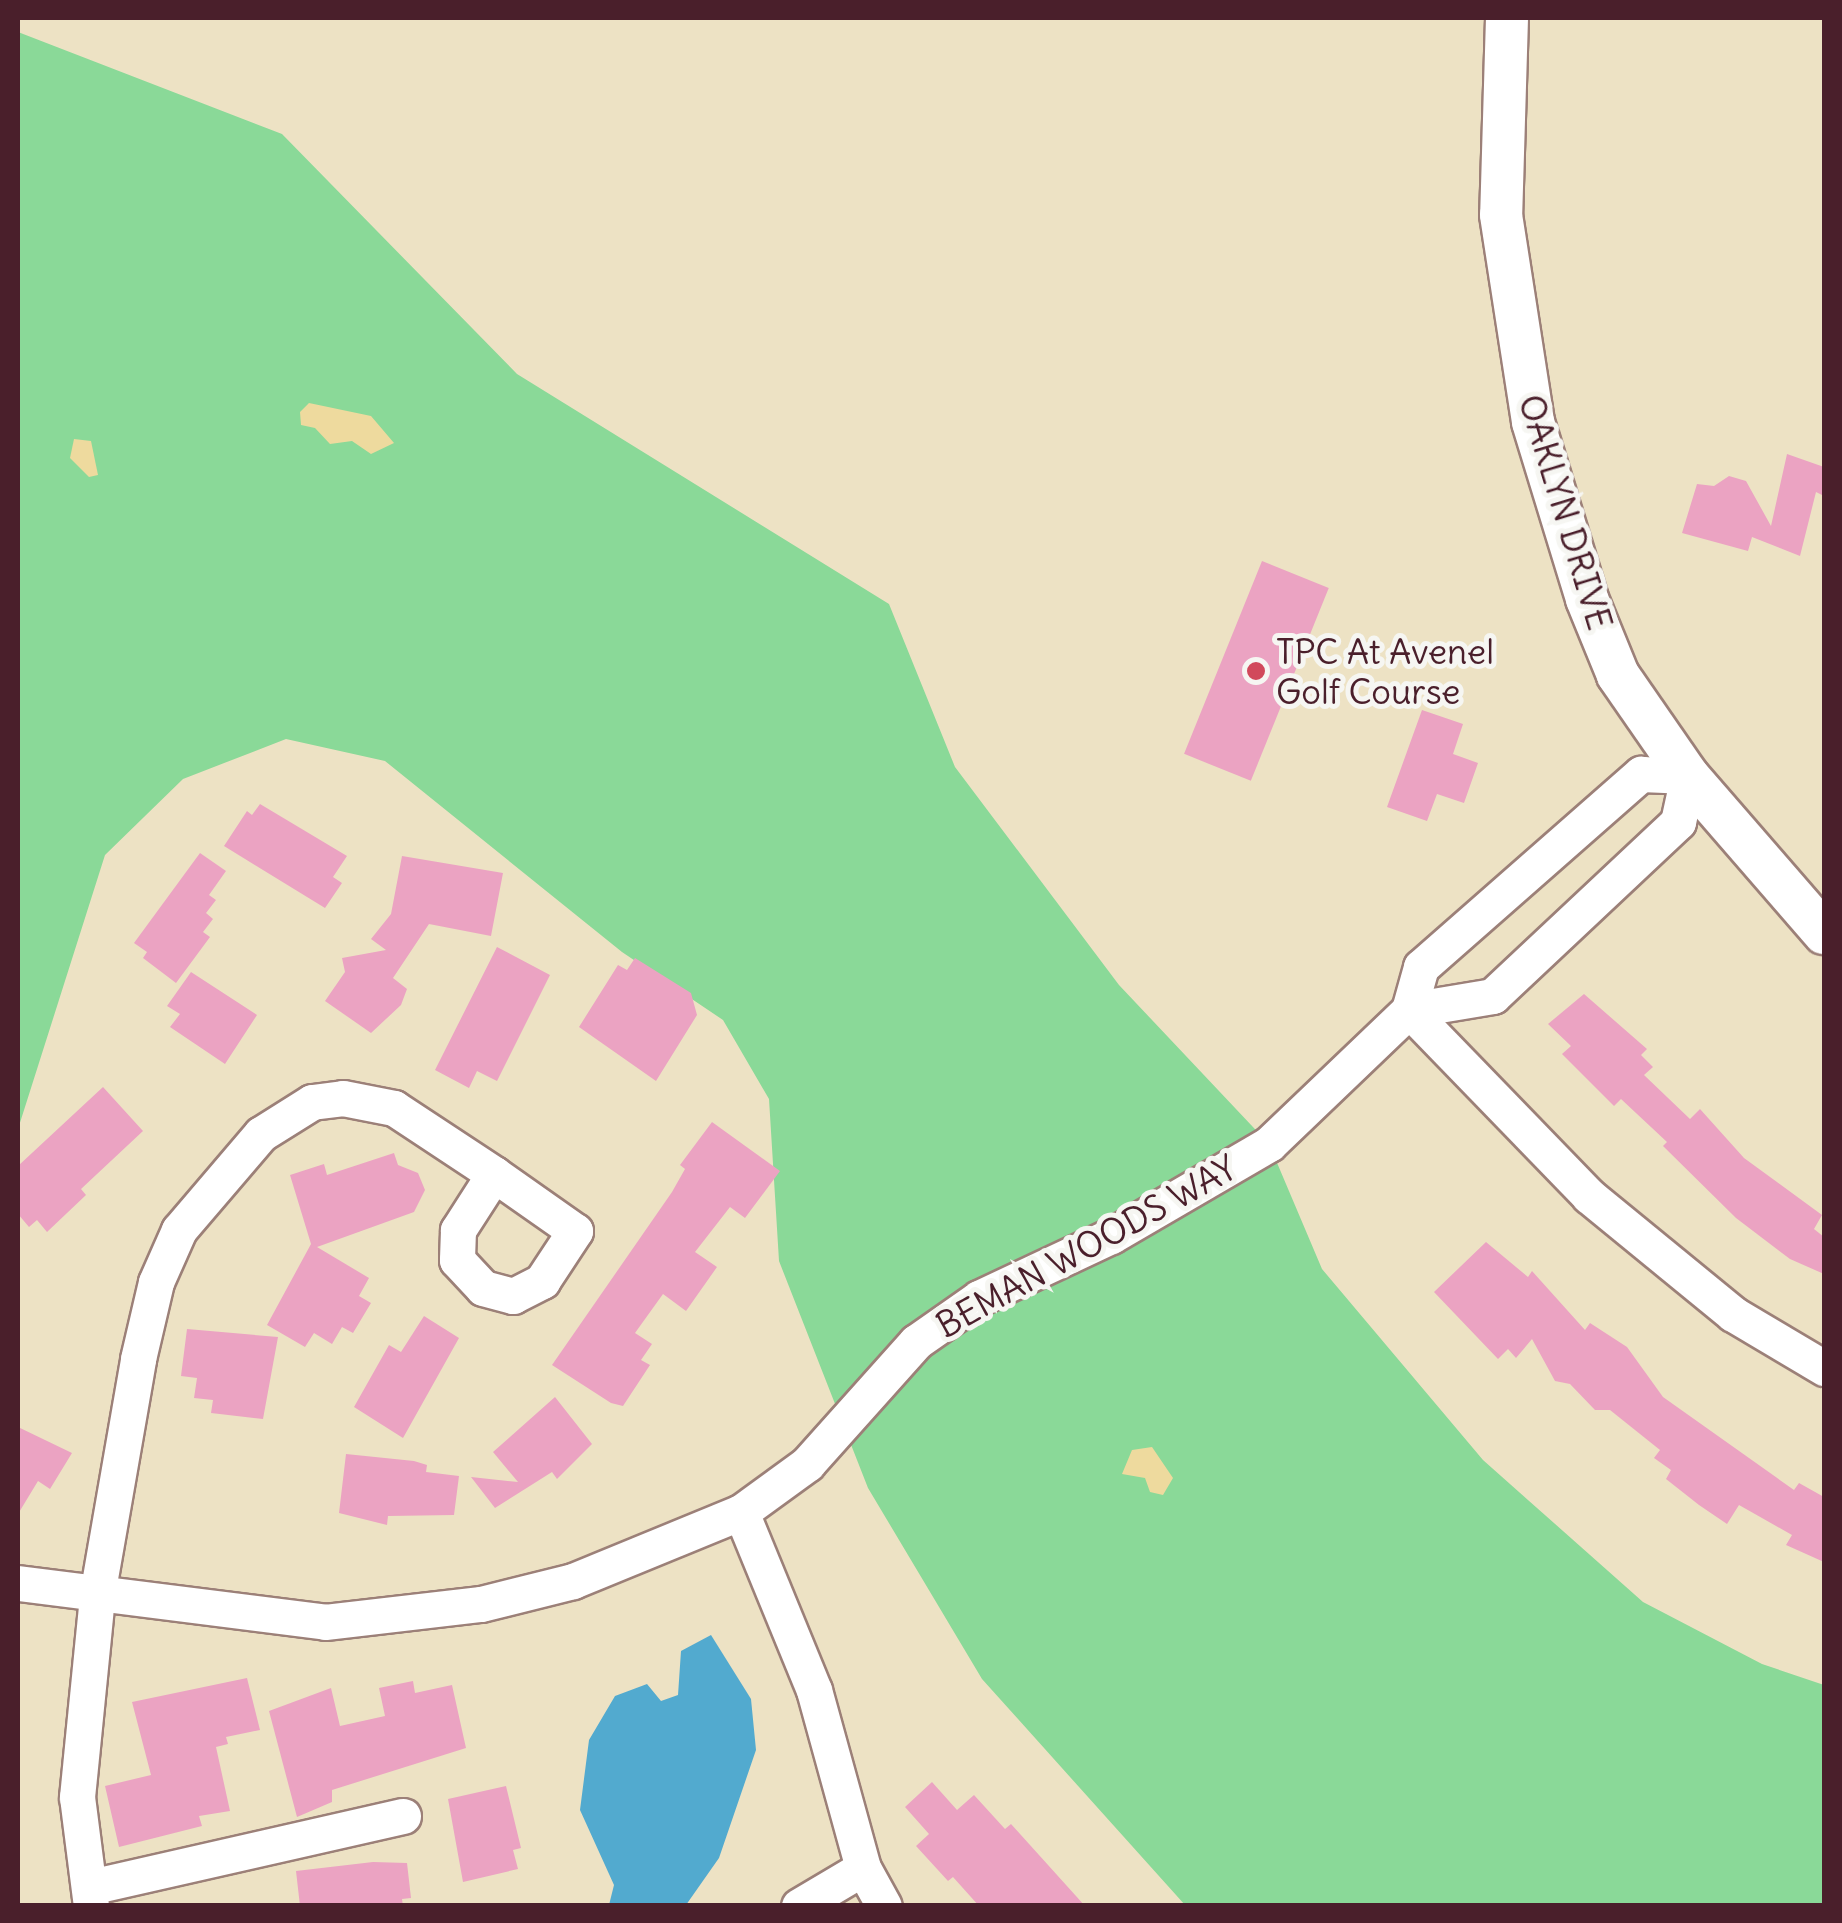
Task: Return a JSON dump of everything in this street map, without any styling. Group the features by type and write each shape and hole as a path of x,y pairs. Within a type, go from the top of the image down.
{"street":[{"name":"OAKLYN DRIVE","path":"1507,18 1500,215 1533,422 1618,674 1688,776 1824,933"},
{"name":"BEMAN WOODS WAY","path":"18,1583 326,1622 480,1604 574,1580 741,1512 807,1464 916,1342 979,1298 1110,1236 1269,1144 1409,1010 1421,968 1641,774 1688,776"},
{"path":"1409,1010 1494,996 1678,822 1688,776"},
{"path":"1409,1010 1590,1196 1733,1314 1824,1368"},
{"path":"403,1816 91,1896 77,1797 97,1595 124,1422 156,1282 179,1230 214,1182 261,1134 312,1102 342,1098 394,1108 494,1174"},
{"path":"741,1512 814,1690 862,1868 884,1906"},
{"path":"798,1906 862,1868"}],"green space":[{"path":"18,32 282,134 517,374 889,604 955,767 1119,985 1269,1144 1322,1269 1483,1460 1643,1602 1762,1664 1824,1685 1824,1905 1185,1905 982,1679 868,1488 779,1261 769,1099 723,1020 622,952 385,761 286,739 183,779 105,855 18,1129"}],"sand":[{"path":"309,403 371,416 394,443 371,454 352,441 330,444 315,428 301,425 300,412"},
{"path":"74,439 91,441 98,475 89,477 70,458"},
{"path":"1152,1447 1173,1478 1163,1495 1150,1492 1145,1478 1122,1474 1132,1450"}],"water":[{"path":"711,1635 751,1699 756,1750 719,1858 686,1905 609,1905 614,1885 580,1810 589,1740 615,1696 647,1684 661,1701 678,1695 681,1651"}],"building":[{"path":"1787,454 1824,467 1824,496 1816,492 1800,556 1752,537 1748,551 1682,533 1697,484 1714,486 1729,476 1746,481 1771,526"},
{"name":"TPC At Avenel Golf Course","path":"1262,561 1329,588 1251,781 1184,754"},
{"path":"1422,710 1463,724 1453,754 1478,763 1464,803 1437,794 1427,821 1387,807"},
{"path":"260,804 347,856 333,877 342,883 325,908 224,846 247,811 252,815"},
{"path":"200,853 226,871 209,895 216,900 206,913 213,919 203,932 210,937 176,983 143,958 147,952 134,943"},
{"path":"402,856 503,873 491,936 429,924 393,978 407,989 401,1005 371,1033 325,1001 345,972 342,958 386,950 371,939 391,914"},
{"path":"497,947 550,975 497,1081 477,1071 469,1088 435,1070"},
{"path":"635,958 691,993 697,1015 656,1081 579,1027 618,965 627,970"},
{"path":"191,972 257,1015 225,1064 170,1027 180,1014 167,1006"},
{"path":"1584,994 1647,1049 1641,1055 1653,1067 1644,1075 1690,1119 1700,1109 1744,1158 1822,1215 1814,1229 1824,1237 1824,1274 1790,1259 1736,1218 1663,1146 1667,1142 1621,1099 1614,1106 1562,1054 1571,1046 1548,1024"},
{"path":"103,1087 143,1131 81,1189 86,1195 47,1232 37,1220 29,1227 18,1214 18,1166"},
{"path":"712,1122 780,1171 745,1218 730,1207 695,1252 717,1267 686,1311 663,1294 635,1333 652,1344 641,1360 650,1365 623,1406 611,1403 552,1365 672,1192 685,1169 680,1165"},
{"path":"394,1153 398,1165 418,1173 425,1190 414,1212 317,1247 369,1278 359,1296 371,1303 353,1333 342,1327 332,1344 314,1333 305,1347 267,1325 311,1244 290,1175 324,1164 327,1175"},
{"path":"1486,1242 1528,1277 1532,1271 1585,1330 1590,1323 1627,1347 1663,1397 1794,1490 1799,1483 1824,1497 1824,1562 1786,1545 1792,1535 1739,1505 1727,1524 1699,1505 1666,1479 1671,1470 1654,1458 1660,1450 1610,1410 1595,1410 1570,1384 1555,1381 1532,1339 1516,1358 1508,1349 1498,1359 1434,1292"},
{"path":"424,1316 459,1338 403,1438 354,1407 389,1345 401,1352"},
{"path":"187,1329 278,1337 263,1419 211,1413 213,1400 194,1398 197,1378 181,1376"},
{"path":"555,1397 592,1444 557,1479 552,1472 495,1508 471,1477 518,1482 493,1452"},
{"path":"18,1427 72,1453 50,1489 38,1481 18,1514"},
{"path":"346,1454 414,1461 427,1465 426,1472 459,1476 454,1515 388,1516 387,1525 339,1513"},
{"path":"247,1678 260,1730 226,1737 228,1744 216,1747 230,1811 199,1816 202,1826 119,1847 105,1786 151,1775 132,1702"},
{"path":"413,1681 415,1693 452,1685 466,1748 332,1790 332,1802 297,1817 269,1711 331,1688 340,1726 385,1716 379,1688"},
{"path":"932,1782 957,1810 974,1795 1005,1829 1011,1824 1085,1906 979,1906 953,1877 948,1881 916,1846 929,1834 905,1807"},
{"path":"506,1786 521,1848 513,1850 518,1869 463,1882 448,1799"},
{"path":"373,1862 407,1863 411,1898 402,1899 403,1906 300,1906 296,1871"}],"place":[{"name":"TPC At Avenel Golf Course","path":"1256,671"}]}
